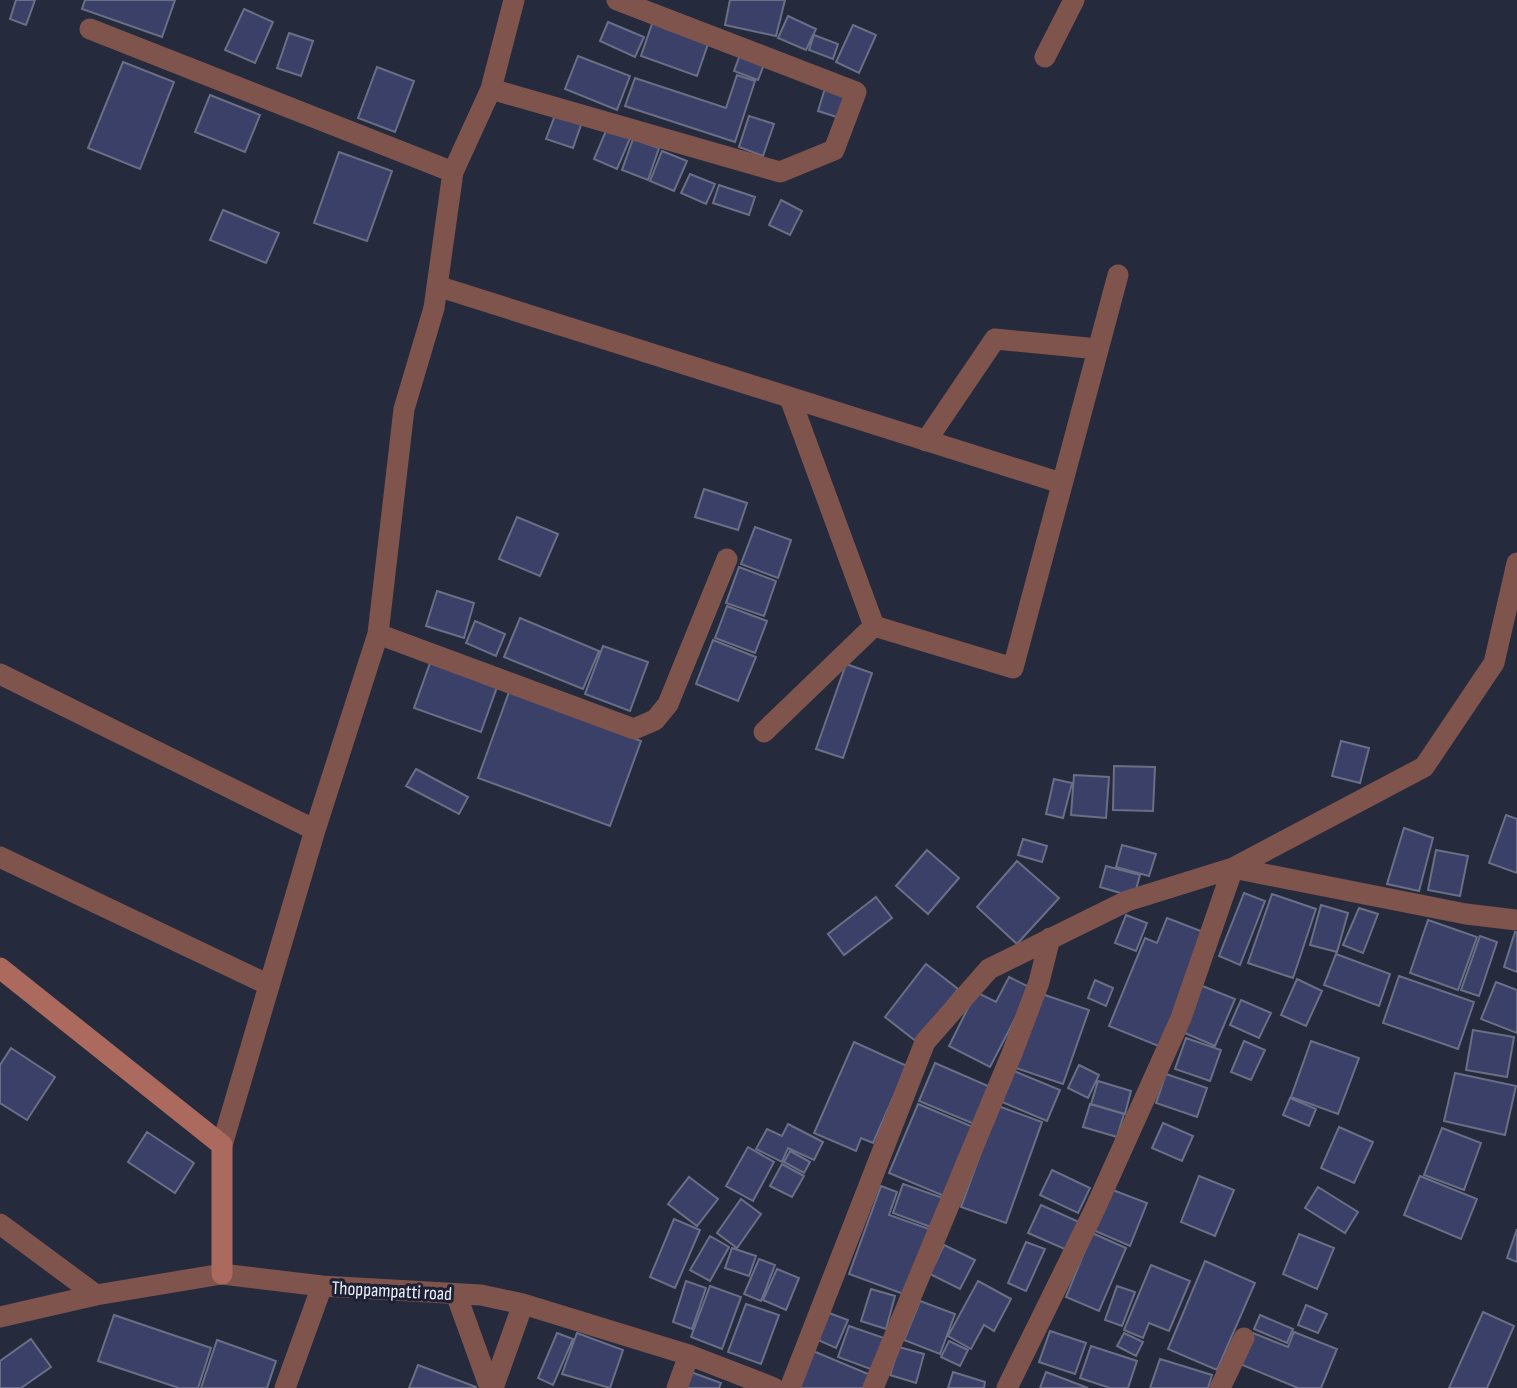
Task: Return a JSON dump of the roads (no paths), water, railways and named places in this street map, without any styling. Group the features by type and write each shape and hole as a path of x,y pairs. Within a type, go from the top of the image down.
{"street":[{"path":"222,1274 222,1146 315,830 379,634 404,409 434,308 453,172 491,89 514,0"},
{"path":"491,89 780,172 834,150 856,92 617,0"},
{"path":"1045,57 1074,0"},
{"path":"90,29 453,172"},
{"path":"874,626 1013,668 1118,275"},
{"path":"437,286 1061,484"},
{"path":"926,441 995,339 1098,349"},
{"path":"790,398 874,626"},
{"path":"379,634 634,729 656,720 668,704 727,559"},
{"path":"790,1388 925,1042 989,969 1127,901 1233,867 1424,767 1494,663 1517,563"},
{"path":"764,732 874,626"},
{"path":"0,674 315,830"},
{"path":"0,857 269,985"},
{"path":"1233,867 1466,914 1517,920"},
{"path":"1007,1388 1094,1211 1181,1018 1233,867"},
{"path":"873,1388 1013,1051 1039,982 1050,937"},
{"path":"0,968 222,1146"},
{"path":"0,1224 96,1295"},
{"name":"Thoppampatti road","path":"0,1317 96,1295 222,1274 322,1286 456,1294 523,1304 689,1355 774,1388"},
{"path":"285,1388 322,1286"},
{"path":"456,1294 492,1388"},
{"path":"492,1388 523,1304"},
{"path":"1220,1388 1244,1338"},
{"path":"677,1388 689,1355"}]}
